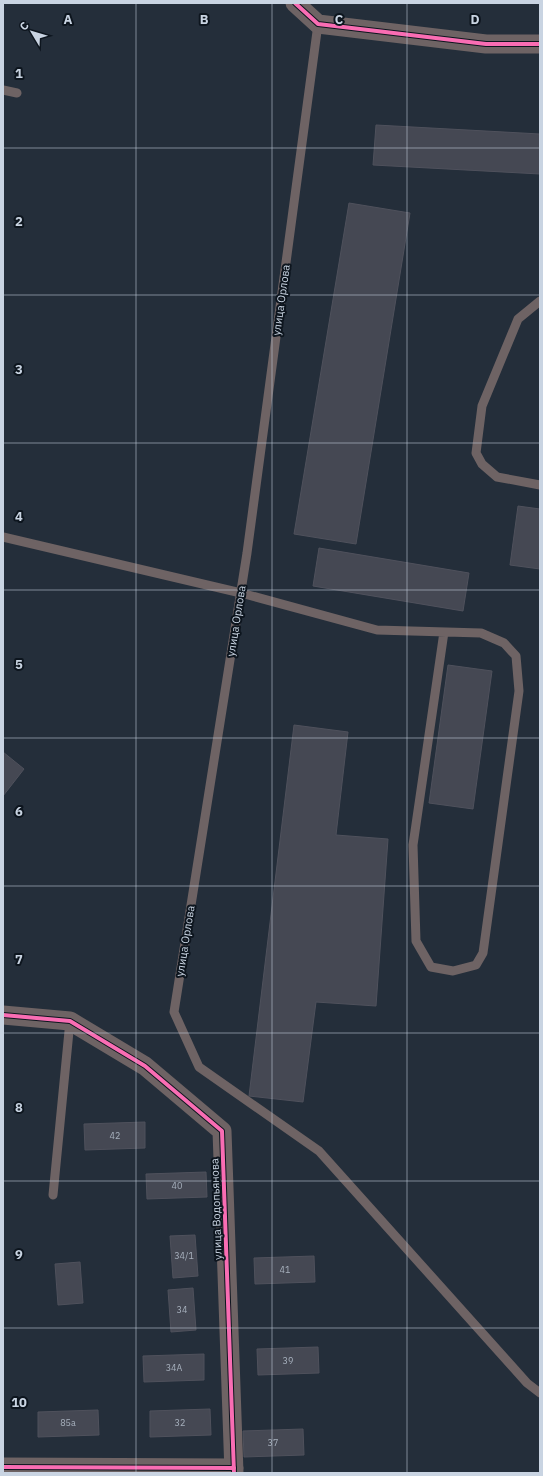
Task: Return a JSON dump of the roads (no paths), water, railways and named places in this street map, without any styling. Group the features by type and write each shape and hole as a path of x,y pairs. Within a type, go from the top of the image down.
{"street":[{"path":"295,3 318,24 486,44 540,44"},
{"path":"3,1015 70,1021"},
{"name":"улица Водопьянова","path":"70,1021 145,1066 222,1131 234,1470"},
{"path":"3,1467 234,1470"}],"lane":[{"name":"улица Орлова","path":"318,24 240,593 174,1012 199,1067 319,1151 522,1377 540,1393"},
{"path":"3,90 17,93"},
{"path":"540,301 518,318 482,406 476,453 482,464 497,477 540,485"},
{"path":"3,537 240,593 378,630 481,633 504,643 516,656 519,691 483,952 476,964 452,971 431,967 416,941 413,845 444,632"},
{"path":"53,1195 70,1021"}]}
